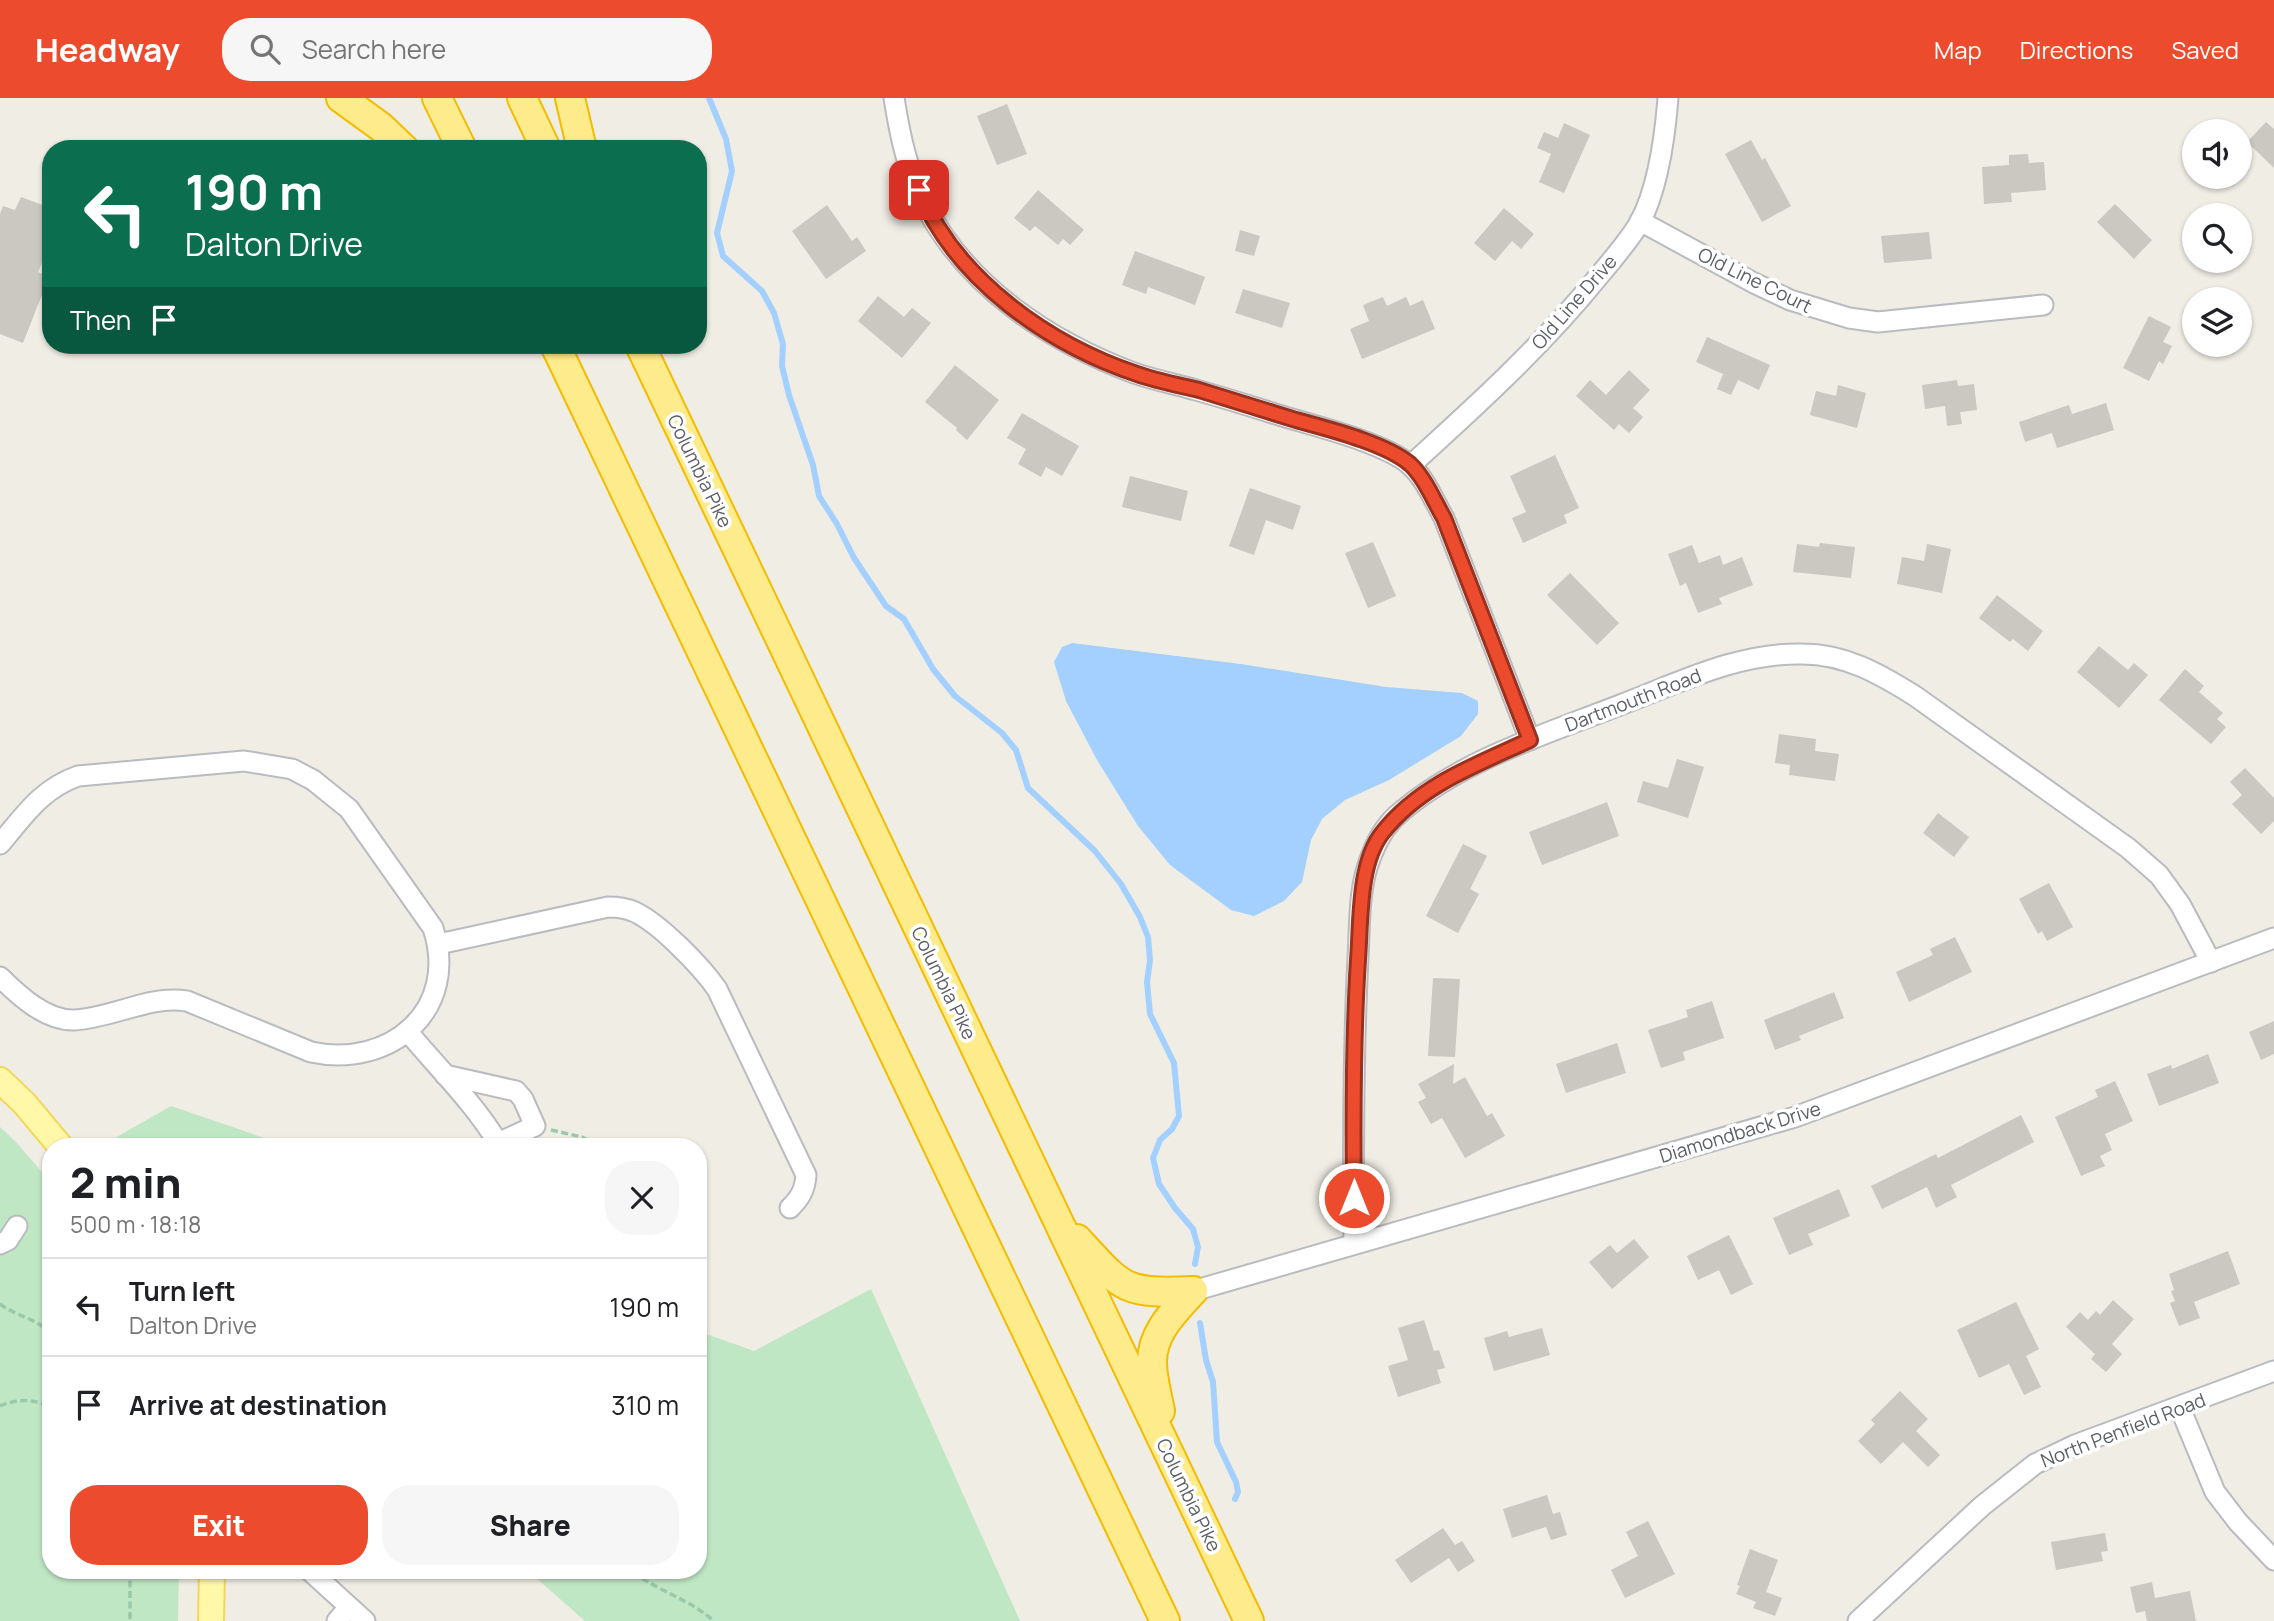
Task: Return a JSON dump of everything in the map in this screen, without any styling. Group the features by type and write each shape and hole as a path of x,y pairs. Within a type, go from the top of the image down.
{"highway":[{"path":"341,98 394,140"},
{"path":"437,98 458,140"},
{"path":"522,98 542,140"},
{"path":"570,98 580,140"},
{"path":"544,354 640,523"},
{"path":"559,354 1164,1621"},
{"name":"Columbia Pike","path":"644,354 1249,1621"},
{"path":"660,354 752,580"},
{"path":"1058,1219 1118,1282 1143,1291 1194,1291"},
{"path":"1165,1445 1152,1362 1154,1347 1169,1316 1194,1291"}],"main road":[{"path":"0,1080 25,1104 53,1138"},
{"path":"211,1621 212,1579"}],"street":[{"path":"894,98 900,136 926,209 970,269 1002,301 1036,324 1137,374 1336,432 1392,454 1410,465 1426,485 1444,518 1530,740"},
{"name":"Old Line Drive","path":"1410,465 1491,393 1575,306 1640,221 1655,181 1668,98"},
{"name":"Old Line Court","path":"1640,221 1790,300 1849,318 1878,321 2043,305"},
{"name":"Dartmouth Road","path":"1354,1244 1353,1063 1362,891 1370,856 1381,834 1399,812 1456,774 1530,740 1711,671 1747,660 1778,654 1803,653 1831,656 1884,676 2128,848 2159,875 2180,904 2211,962"},
{"path":"0,844 47,791 78,776 244,761 269,763 292,769 313,780 349,809 425,914 439,944 440,966 436,988 426,1011 408,1032 381,1047 361,1054 330,1056 311,1052 187,1001 172,999 152,1002 90,1018 71,1020 46,1012 4,988"},
{"path":"439,944 608,906 623,908 651,922 697,964 717,989 806,1175 806,1187 790,1208"},
{"name":"Diamondback Drive","path":"1194,1291 1795,1117 2274,938"},
{"path":"408,1032 488,1126 495,1138"},
{"path":"445,1075 516,1091 523,1099 536,1126 509,1138"},
{"path":"0,1244 8,1240 17,1226"},
{"name":"North Penfield Road","path":"1858,1621 1982,1506 2035,1464 2075,1445 2274,1371"},
{"path":"2180,1408 2216,1492 2238,1522 2274,1560"},
{"path":"316,1579 343,1614 365,1621"}],"path":[{"path":"536,1126 584,1138"},
{"path":"0,1304 13,1314 42,1325"},
{"path":"0,1406 11,1401 42,1403"},
{"path":"130,1579 130,1621"},
{"path":"645,1579 696,1606 715,1621"}],"green space":[{"path":"171,1106 265,1138 115,1138"},
{"path":"0,1127 42,1172 42,1579 179,1579 178,1621 0,1621"},
{"path":"871,1289 1020,1621 585,1621 537,1579 707,1579 707,1334 754,1351"}],"water":[{"path":"1072,643 1241,664 1386,687 1462,693 1478,701 1478,714 1461,736 1389,780 1345,800 1322,819 1311,840 1302,882 1284,901 1254,916 1231,910 1170,865 1138,826 1097,760 1066,701 1054,662 1062,647"}],"building":[{"path":"1007,104 1027,154 997,165 977,116"},
{"path":"2266,122 2274,129 2274,168 2252,147 2252,137"},
{"path":"1564,123 1590,135 1564,193 1539,182 1551,154 1537,148 1544,132 1558,138"},
{"path":"1751,140 1762,160 1765,158 1791,206 1762,222 1725,154"},
{"path":"2028,154 2029,163 2044,162 2046,190 2011,193 2012,202 1984,204 1982,167 2009,165 2009,155"},
{"path":"1038,190 1084,230 1070,245 1063,239 1058,245 1035,226 1030,231 1014,218"},
{"path":"21,197 42,205 42,262 38,272 42,274 42,295 23,343 0,334 0,214 3,206 15,210"},
{"path":"2115,204 2152,240 2134,259 2097,222"},
{"path":"827,205 852,241 857,237 866,251 826,279 792,231"},
{"path":"1504,208 1534,234 1521,249 1512,241 1495,261 1474,243"},
{"path":"1240,230 1260,236 1254,256 1235,251"},
{"path":"1929,232 1932,259 1884,263 1881,236"},
{"path":"1135,251 1205,277 1195,305 1148,287 1146,294 1122,285"},
{"path":"1243,289 1290,303 1282,328 1235,313"},
{"path":"878,296 904,317 912,308 931,323 902,358 858,321"},
{"path":"1383,297 1387,306 1406,297 1410,306 1423,300 1435,329 1362,359 1350,329 1369,321 1363,305"},
{"path":"2149,316 2171,327 2163,342 2172,346 2163,364 2159,361 2149,381 2123,368"},
{"path":"1707,337 1770,365 1759,390 1738,380 1731,395 1717,389 1723,374 1696,362"},
{"path":"955,365 999,400 967,440 957,428 925,402"},
{"path":"1629,370 1650,390 1633,408 1643,417 1629,433 1619,424 1614,430 1576,396 1590,380 1606,395"},
{"path":"1957,380 1958,386 1974,384 1977,410 1960,412 1962,424 1947,426 1945,406 1925,409 1922,385"},
{"path":"1838,385 1866,393 1857,428 1810,415 1816,391 1836,396"},
{"path":"2106,403 2114,430 2057,448 2052,433 2025,442 2019,422 2069,405 2072,414"},
{"path":"1022,413 1079,446 1062,476 1046,467 1041,477 1018,464 1026,449 1007,438"},
{"path":"1555,455 1579,508 1564,515 1567,523 1523,543 1512,518 1526,512 1510,476"},
{"path":"1130,476 1188,491 1181,521 1122,507"},
{"path":"1250,488 1301,506 1293,530 1266,520 1254,555 1229,546"},
{"path":"1373,542 1396,596 1368,608 1345,553"},
{"path":"1820,543 1855,547 1851,578 1793,572 1797,544 1819,547"},
{"path":"1927,544 1951,549 1942,593 1897,584 1902,557 1924,561"},
{"path":"1692,545 1699,563 1720,555 1723,565 1742,557 1753,585 1719,598 1722,604 1698,613 1686,583 1680,586 1668,554"},
{"path":"1570,573 1619,623 1597,645 1547,595"},
{"path":"1997,595 2043,631 2028,651 2013,639 2010,642 1979,618"},
{"path":"2099,646 2128,670 2134,663 2148,675 2119,708 2077,672"},
{"path":"2185,669 2204,686 2199,692 2223,713 2217,719 2226,727 2211,744 2159,700"},
{"path":"1779,734 1816,739 1815,751 1839,754 1835,781 1789,775 1790,765 1775,763"},
{"path":"1677,759 1704,767 1688,818 1637,802 1643,781 1668,788"},
{"path":"2245,768 2274,798 2274,821 2261,834 2232,804 2242,795 2230,782"},
{"path":"1607,802 1619,836 1542,865 1529,832"},
{"path":"1938,813 1969,837 1954,857 1923,833"},
{"path":"1463,844 1487,856 1470,889 1479,894 1458,933 1426,916"},
{"path":"2049,883 2073,927 2047,941 2042,931 2038,934 2019,899"},
{"path":"1955,937 1972,972 1909,1002 1896,972 1933,955 1930,949"},
{"path":"1433,978 1460,979 1455,1057 1428,1056"},
{"path":"1834,992 1844,1018 1799,1036 1801,1040 1775,1050 1764,1020"},
{"path":"1712,1001 1724,1038 1683,1052 1685,1060 1661,1068 1648,1030 1688,1017 1686,1010"},
{"path":"2274,1021 2274,1054 2261,1060 2249,1032"},
{"path":"1617,1043 1626,1073 1566,1093 1556,1064"},
{"path":"2208,1054 2219,1083 2159,1106 2147,1074 2171,1065 2172,1069"},
{"path":"1454,1064 1453,1084 1465,1077 1487,1116 1492,1113 1505,1136 1465,1158 1442,1118 1431,1124 1418,1102 1426,1098 1418,1084"},
{"path":"2115,1081 2133,1121 2105,1134 2112,1150 2100,1156 2105,1166 2081,1176 2055,1117 2098,1097 2095,1090"},
{"path":"2021,1115 2034,1142 1951,1185 1957,1197 1936,1208 1927,1187 1882,1209 1871,1186 1936,1154 1938,1158"},
{"path":"1839,1189 1850,1216 1808,1234 1813,1245 1789,1255 1773,1218"},
{"path":"1729,1235 1753,1284 1731,1295 1719,1270 1698,1280 1687,1256"},
{"path":"1634,1239 1649,1257 1612,1289 1589,1262 1610,1245 1617,1253"},
{"path":"2228,1251 2240,1284 2194,1302 2200,1318 2179,1326 2170,1303 2175,1301 2169,1274"},
{"path":"2113,1300 2134,1319 2112,1344 2122,1354 2106,1372 2091,1359 2095,1354 2066,1327 2080,1312 2088,1320 2096,1311 2100,1315"},
{"path":"2016,1302 2039,1349 2026,1356 2041,1387 2024,1395 2009,1364 1979,1378 1957,1330"},
{"path":"1424,1320 1434,1351 1439,1350 1445,1368 1437,1370 1441,1383 1398,1397 1388,1366 1408,1360 1398,1328"},
{"path":"1542,1328 1550,1355 1494,1371 1484,1338 1507,1331 1509,1337"},
{"path":"1900,1391 1928,1419 1916,1431 1940,1455 1928,1467 1903,1442 1881,1464 1858,1441 1875,1424 1871,1420"},
{"path":"1547,1495 1553,1514 1560,1512 1567,1535 1551,1540 1546,1527 1512,1538 1503,1509"},
{"path":"1648,1521 1675,1574 1625,1598 1611,1570 1638,1556 1626,1532"},
{"path":"1443,1528 1455,1545 1462,1541 1475,1561 1458,1572 1449,1558 1411,1583 1395,1560"},
{"path":"2105,1533 2108,1551 2101,1552 2103,1561 2056,1570 2051,1542"},
{"path":"1750,1549 1778,1560 1766,1592 1782,1598 1775,1616 1753,1608 1756,1602 1736,1594"},
{"path":"2152,1582 2155,1598 2190,1591 2196,1621 2147,1621 2145,1611 2136,1613 2130,1587"}],"waterway":[{"path":"709,98 726,139 732,171 717,233 723,256 762,291 774,313 783,344 782,366 789,395 813,465 819,496 854,558 886,606 904,619 933,669 955,696 1002,733 1016,750 1028,788 1095,851 1121,884 1140,917 1148,937 1150,960 1147,982 1150,1014 1174,1063 1179,1116 1172,1129 1160,1140 1153,1158 1159,1184 1193,1229 1198,1247 1195,1264"},
{"path":"1200,1323 1206,1360 1213,1382 1217,1442 1236,1482 1238,1492 1235,1499"}],"route":[{"path":"919,190 926,209 970,269 1002,301 1036,324 1103,360 1137,374 1326,429 1392,454 1410,465 1426,485 1444,518 1530,740 1456,774 1426,792 1399,812 1381,834 1370,856 1362,891 1355,1006 1354,1198"}]}
